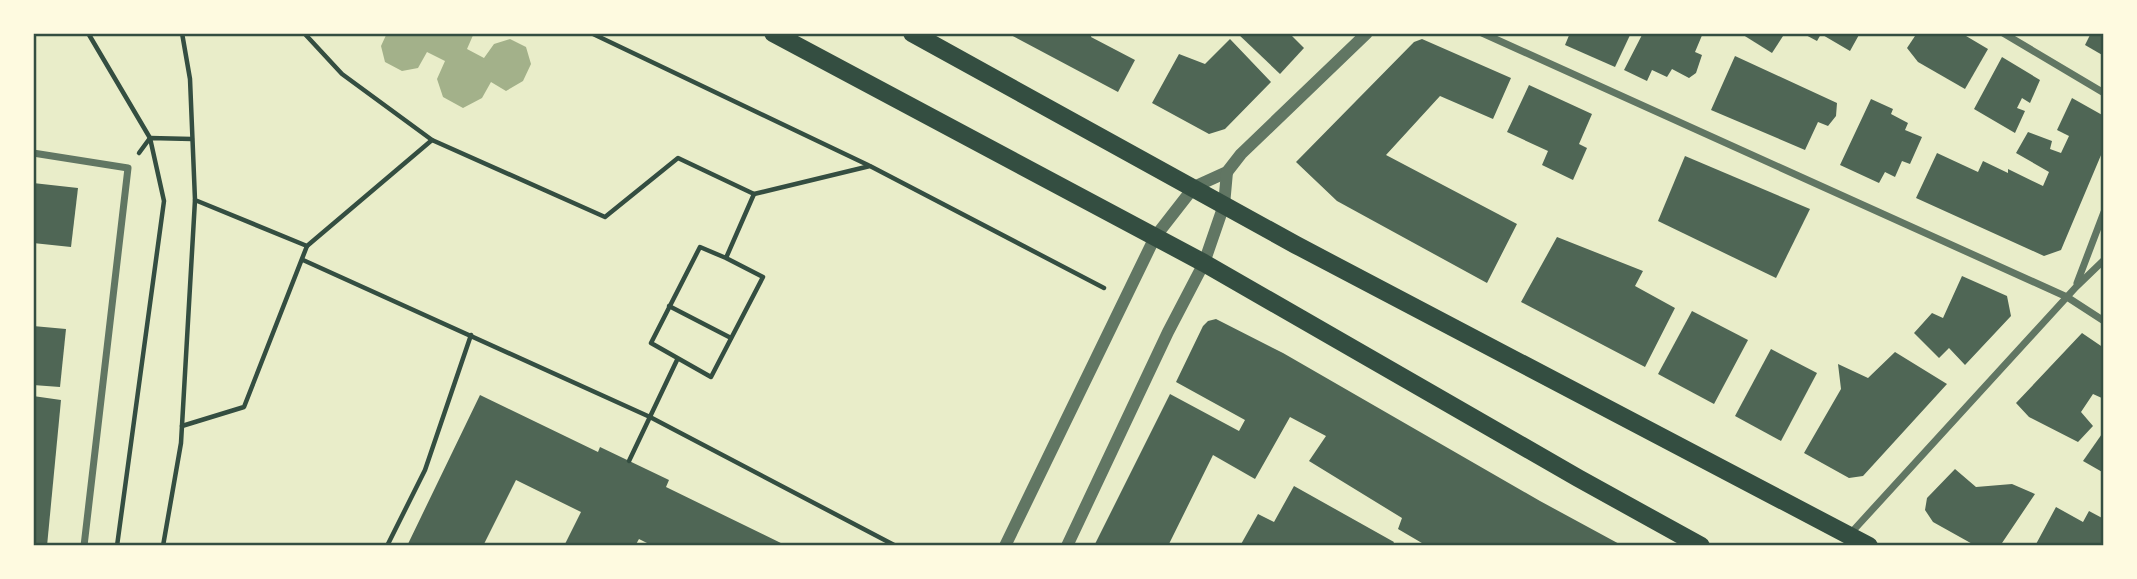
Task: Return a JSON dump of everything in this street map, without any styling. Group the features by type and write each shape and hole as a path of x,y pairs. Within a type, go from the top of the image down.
{"main road":[{"path":"773,33 1204,263 1701,546"},
{"path":"912,33 1320,258 1869,546"}],"street":[{"path":"1005,546 1155,237 1194,187 1227,172 1241,154 1367,33"},
{"path":"1482,33 2067,298 2104,321"},
{"path":"2003,33 2104,93"},
{"path":"33,153 128,169 84,546"},
{"path":"1067,546 1168,332 1204,263 1224,205 1227,172"},
{"path":"2076,287 2104,212"},
{"path":"1848,535 2104,260"}],"path":[{"path":"163,546 182,426 194,200 190,79 182,33"},
{"path":"304,33 342,74 432,140 605,217 678,158 754,194 870,166"},
{"path":"591,33 870,166 1126,298"},
{"path":"128,169 150,138 192,139"},
{"path":"182,426 244,407 307,246 432,140"},
{"path":"726,258 754,194"},
{"path":"194,200 307,246"},
{"path":"700,247 726,258 763,277 711,377 651,343 700,247"},
{"path":"303,260 650,417 896,546"},
{"path":"669,306 731,338"},
{"path":"387,546 425,470 471,335"},
{"path":"629,461 677,360"}],"shaded area":[{"path":"387,33 474,33 467,49 484,58 494,44 510,39 526,47 531,64 523,81 506,91 491,82 482,98 463,108 443,97 437,79 445,61 427,52 418,68 402,71 385,62 381,46"}],"building":[{"path":"1007,33 1092,33 1091,37 1135,60 1118,92"},
{"path":"1237,33 1289,33 1304,48 1280,74"},
{"path":"1570,33 1631,33 1615,67 1565,45"},
{"path":"1643,33 1703,33 1695,52 1702,55 1696,73 1689,78 1672,69 1667,77 1652,70 1647,81 1624,70"},
{"path":"1740,33 1785,33 1772,53"},
{"path":"1802,33 1860,33 1850,51 1821,34 1817,41"},
{"path":"1917,33 1961,33 1988,49 1965,89 1918,62 1907,48"},
{"path":"2091,33 2104,33 2104,56 2085,45"},
{"path":"1230,39 1271,82 1225,129 1209,134 1152,103 1179,54 1205,64"},
{"path":"1422,39 1511,78 1493,119 1440,96 1386,155 1517,224 1487,283 1337,201 1296,162 1414,42"},
{"path":"1735,56 1837,103 1836,116 1828,126 1818,122 1805,150 1711,110"},
{"path":"2002,57 2040,80 2030,103 2022,98 2017,108 2025,111 2015,133 1974,109"},
{"path":"1529,85 1592,114 1579,144 1587,148 1573,180 1542,165 1548,151 1507,132"},
{"path":"2072,98 2104,116 2104,148 2061,250 2044,256 1916,198 1937,153 1978,172 1983,161 2008,173 2008,169 2043,186 2049,172 2016,153 2028,132 2052,141 2050,149 2061,153 2069,136 2057,130"},
{"path":"1871,99 1893,109 1891,114 1908,123 1905,130 1922,137 1910,164 1902,161 1895,177 1885,172 1879,183 1840,165"},
{"path":"1685,156 1810,209 1776,278 1658,221"},
{"path":"33,183 78,188 71,247 33,243"},
{"path":"1557,237 1643,271 1635,286 1675,308 1645,367 1521,302"},
{"path":"1962,276 2007,296 2011,316 1965,365 1949,348 1939,358 1914,333 1932,313 1943,318"},
{"path":"1692,311 1748,340 1714,404 1658,374"},
{"path":"1216,319 1283,353 1623,546 1427,546 1398,529 1402,518 1309,461 1326,436 1290,417 1255,479 1213,455 1168,546 1094,546 1170,394 1239,431 1245,420 1176,382 1203,326"},
{"path":"33,326 66,329 60,387 33,385"},
{"path":"2082,333 2104,348 2104,399 2093,394 2081,412 2093,426 2078,442 2029,417 2016,403"},
{"path":"1771,349 1817,373 1781,441 1735,416"},
{"path":"1895,352 1947,384 1863,476 1849,478 1804,453 1841,389 1838,364 1868,378"},
{"path":"480,395 598,452 600,447 669,480 666,487 787,546 653,546 639,539 635,546 564,546 581,512 516,480 483,546 407,546"},
{"path":"33,396 61,400 47,546 33,546"},
{"path":"2104,431 2104,473 2083,461"},
{"path":"1955,469 1976,487 2012,484 2035,494 2000,546 1976,546 1933,522 1925,510 1927,498"},
{"path":"1294,486 1394,542 1392,546 1240,546 1258,514 1274,522"},
{"path":"2056,507 2083,522 2089,511 2104,519 2104,546 2035,546"}]}
